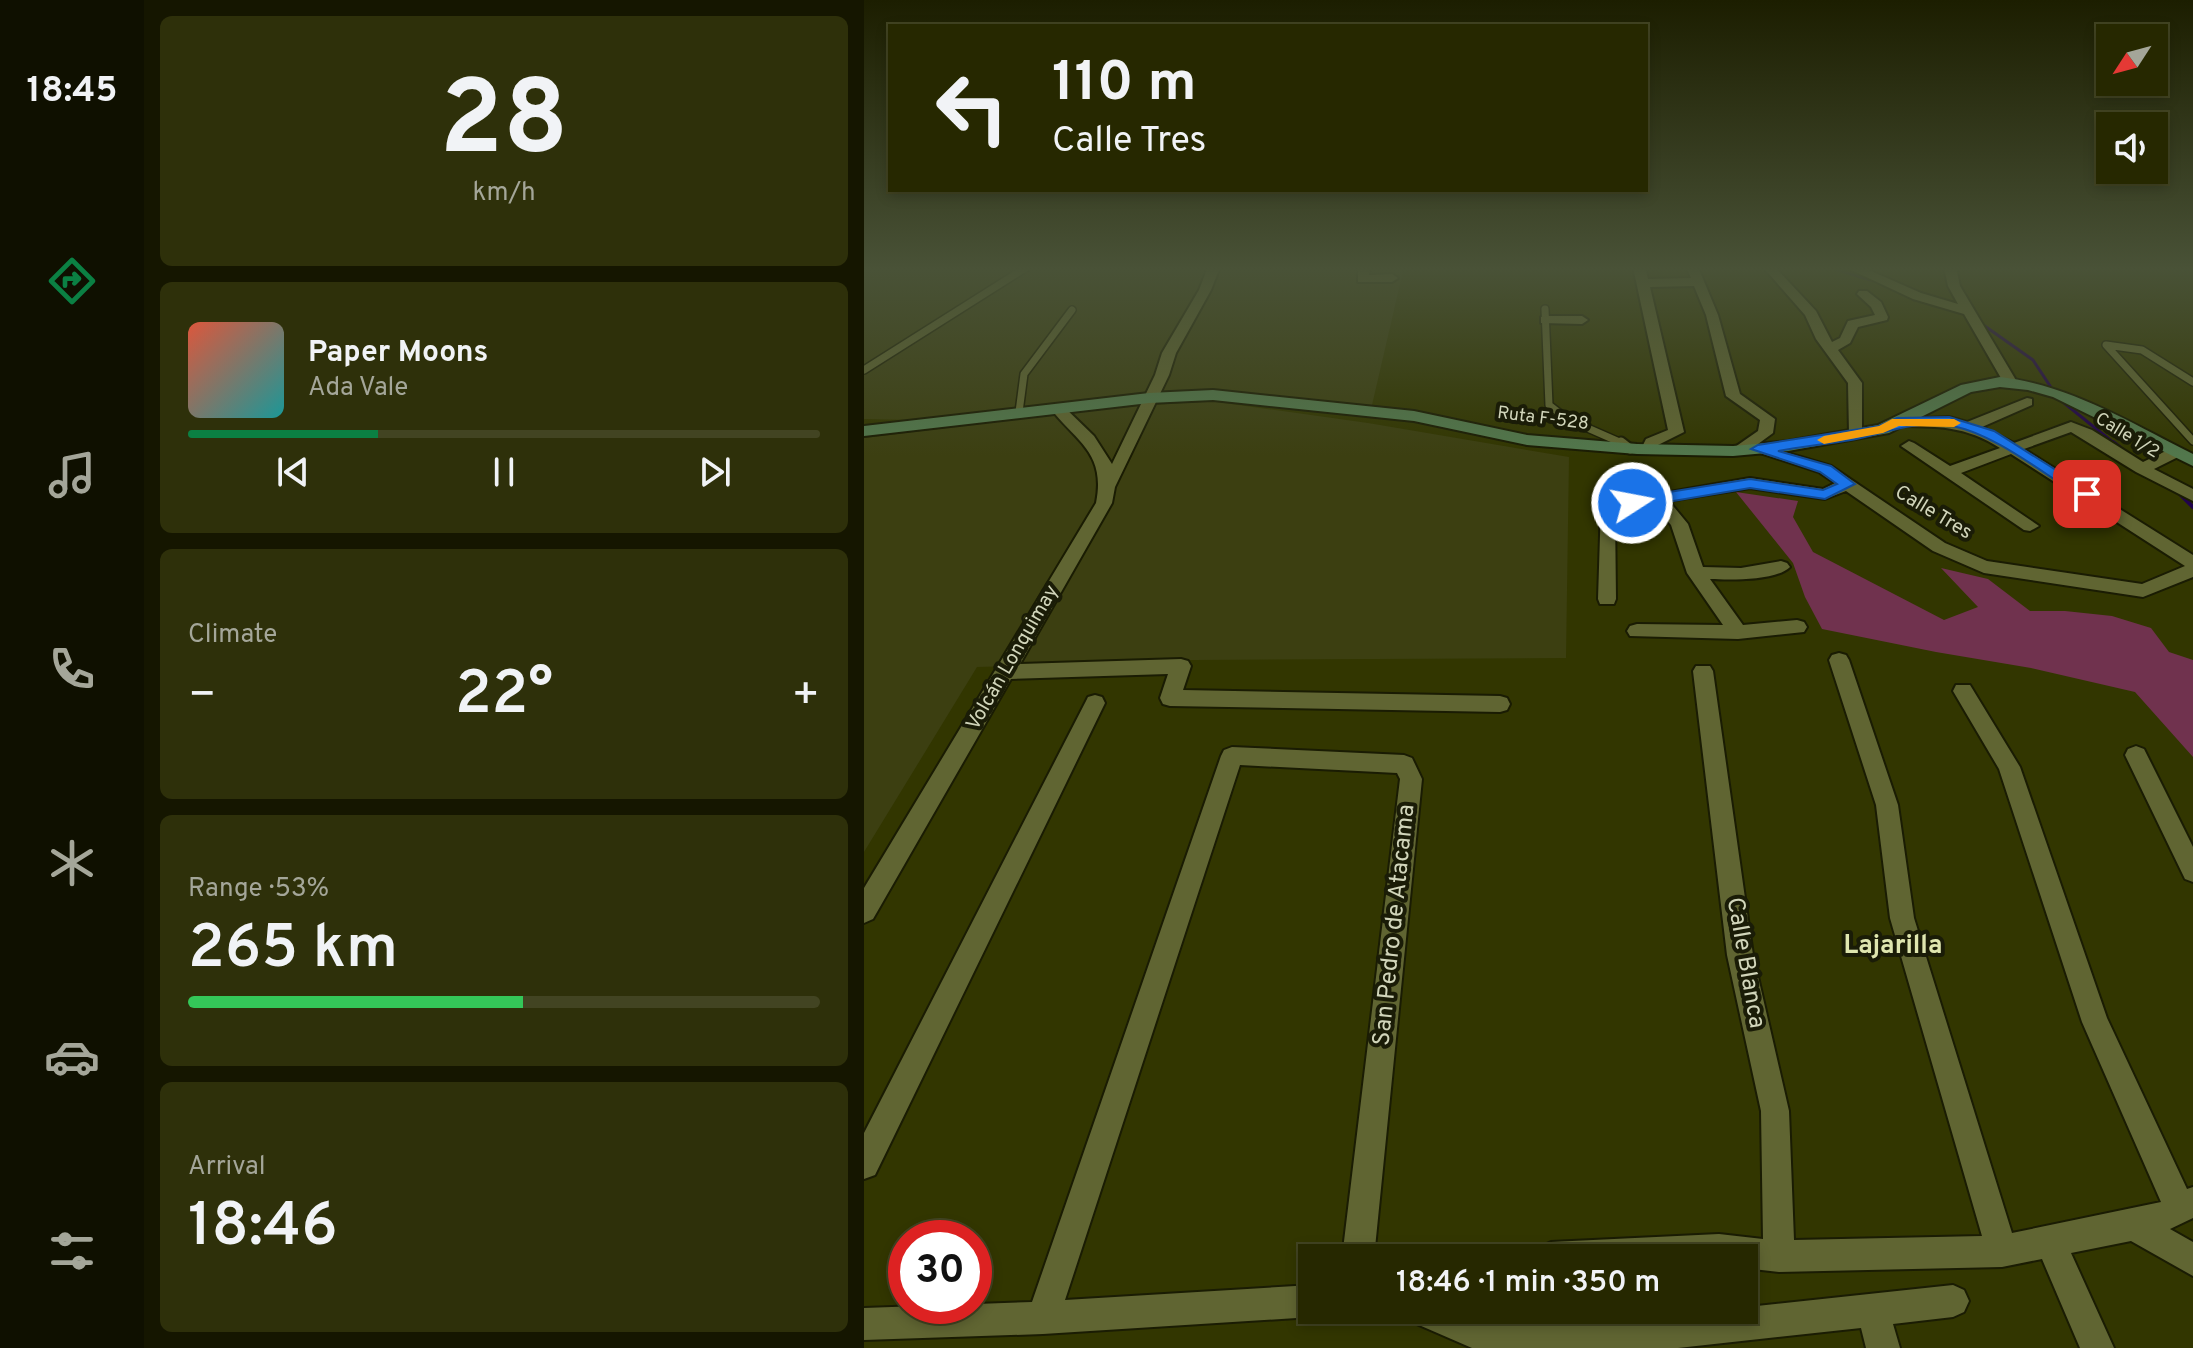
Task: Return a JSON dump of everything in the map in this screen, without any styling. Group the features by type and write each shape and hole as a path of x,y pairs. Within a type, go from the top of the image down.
{"main road":[{"name":"Ruta F-528","path":"864,431 1149,398 1213,395 1414,416 1527,440 1630,449 1650,446 1751,447 1883,429 1974,385 2010,382 2059,394 2188,452"}],"street":[{"name":"Volcán Lonquimay","path":"864,911 1104,503 1149,398 1183,330"},
{"path":"1650,446 1676,432 1653,330"},
{"path":"1716,330 1733,396 1768,419 1765,433 1751,447"},
{"path":"1820,330 1855,383 1857,434"},
{"path":"1830,349 1845,340 1850,330"},
{"path":"1979,330 2010,382"},
{"path":"1968,427 2027,402"},
{"path":"1057,408 1099,451 1111,483"},
{"path":"1897,422 1949,421 1989,434 2193,563"},
{"name":"Calle 1/2","path":"1948,472 2071,427 2087,433 2142,469 2193,496"},
{"path":"1909,446 2030,526"},
{"name":"Calle Tres","path":"1751,447 1825,469 1939,547 1984,567 2143,591 2193,570"},
{"path":"2142,469 2188,452"},
{"path":"1607,599 1607,508 1750,483 1825,494 1848,484"},
{"path":"1657,498 1679,524 1696,573 1738,632"},
{"path":"1696,573 1741,574 1781,567"},
{"path":"1637,631 1738,632 1797,627"},
{"path":"1839,660 1887,805 1902,918 2002,1251"},
{"path":"1005,672 1181,666 1170,698 1500,704"},
{"name":"Calle Blanca","path":"1703,671 1740,955 1775,1111 1779,1256"},
{"path":"1758,1254 2002,1251 2049,1239 2133,1225 2186,1205 2095,1022 2009,767 1963,691"},
{"path":"864,1164 1095,703"},
{"path":"2136,755 2193,871"},
{"name":"San Pedro de Atacama","path":"1043,1318 1232,756 1404,764 1411,779 1360,1244"},
{"path":"2133,1225 2193,1260"},
{"path":"2049,1239 2097,1348"},
{"path":"1456,1324 1490,1339 1554,1343 1665,1340 1872,1309 1953,1301"},
{"path":"864,1324 1043,1318 1298,1302"},
{"path":"1872,1309 1883,1348"}],"lane":[{"path":"864,370 927,330"},
{"path":"1019,412 1024,374 1057,330"},
{"path":"1546,330 1549,405 1557,416 1621,439 1630,449"},
{"path":"2188,452 2106,345 2126,344 2163,358 2193,382"}],"shaded area":[{"path":"864,330 1389,330 1372,405 1225,391 1163,391 912,420 864,419"},
{"path":"1210,401 1368,423 1569,457 1566,658 1193,660 977,667 864,852 864,438 1110,408"},
{"path":"1736,492 1798,501 1793,517 1813,552 1944,620 1978,607 1941,568 1988,579 2030,611 2112,616 2151,628 2169,652 2193,660 2193,757 2135,692 2031,668 1822,629 1805,597 1793,563"}],"waterway":[{"path":"1990,330 2033,360 2058,398 2115,444"},
{"path":"2113,442 2122,449"},
{"path":"2177,491 2193,507"}],"slow traffic":[{"path":"1824,440 1883,429 1897,422 1954,423"}],"district":[{"name":"Lajarilla","path":"1893,946"}],"route":[{"path":"1632,503 1750,483 1825,494 1848,484 1825,469 1758,449 1849,436 1883,429 1897,422 1949,421 1989,434 2087,494"}]}
